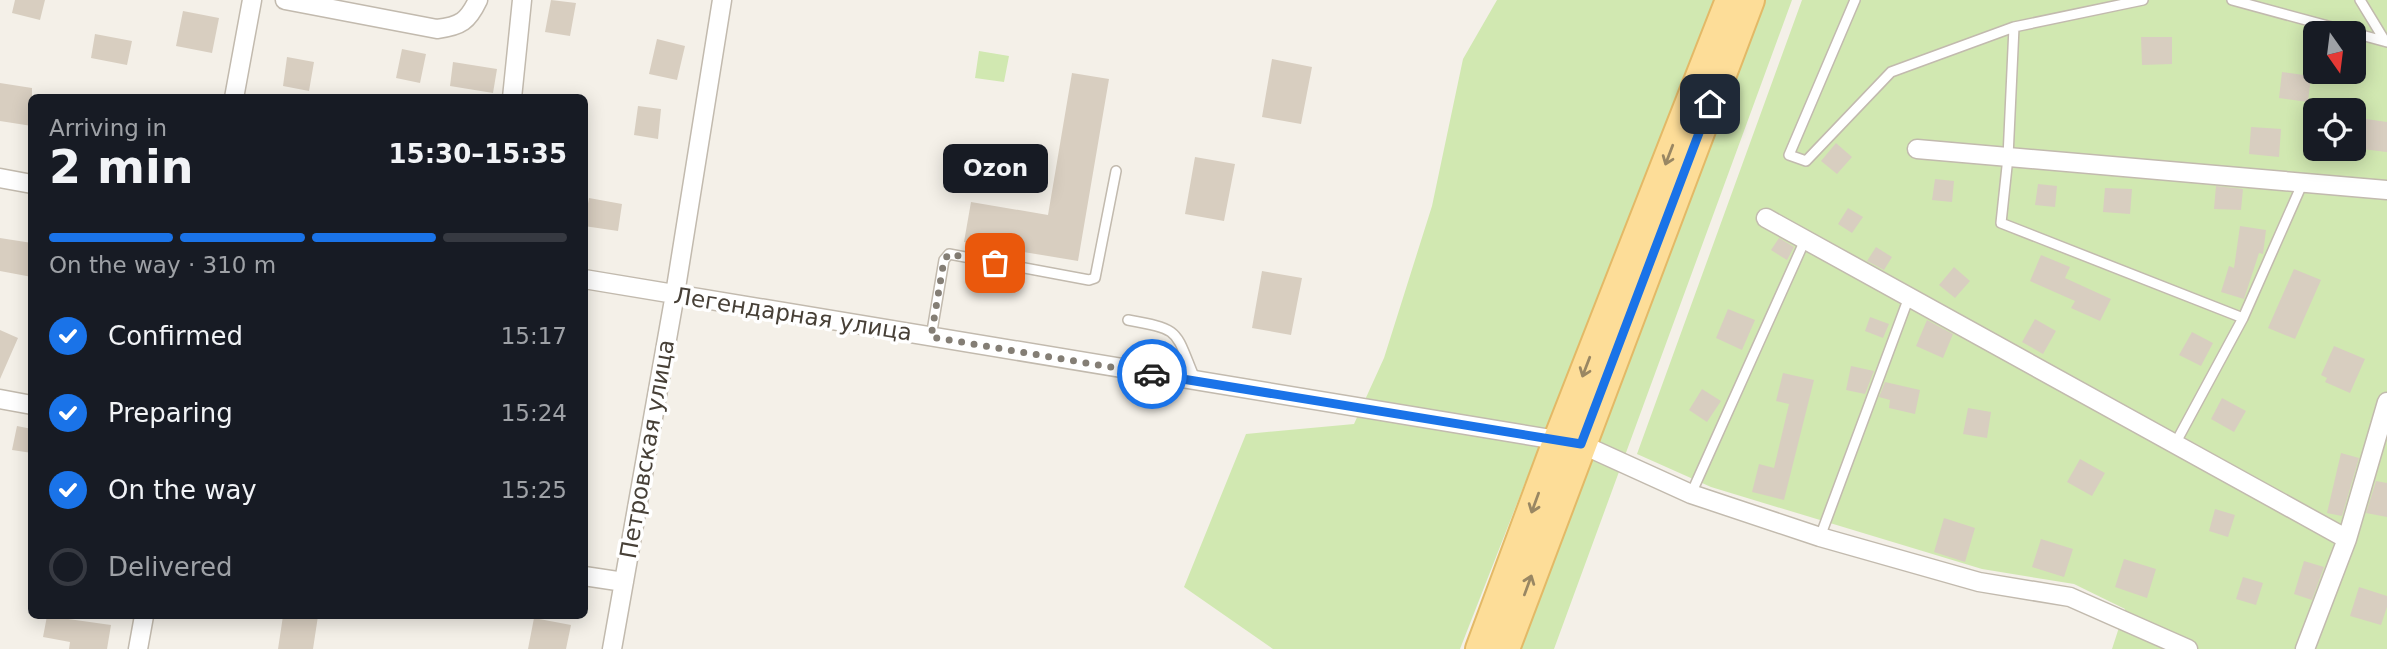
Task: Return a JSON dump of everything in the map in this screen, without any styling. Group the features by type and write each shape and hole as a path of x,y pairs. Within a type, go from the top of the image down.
{"main road":[{"path":"1505,649 1570,441 1730,0"},
{"path":"1480,649 1570,441 1750,0"}],"street":[{"path":"235,94 252,0"},
{"path":"285,0 437,29 459,27 469,18 478,0"},
{"path":"512,94 522,0"},
{"name":"Петровская улица","path":"612,649 675,294 722,0"},
{"path":"1917,149 2387,190"},
{"path":"0,178 28,183"},
{"path":"1766,218 2347,539"},
{"name":"Легендарная улица","path":"588,280 1570,441 1691,494 1820,537 1979,582 2070,597 2188,649"},
{"path":"0,399 28,404"},
{"path":"2305,649 2347,539 2387,402"},
{"path":"588,577 624,582"},
{"path":"138,649 143,619"}],"lane":[{"path":"1855,0 1789,155 1806,161 1891,72 2014,27 2143,0"},
{"path":"2232,0 2386,41"},
{"path":"2360,0 2386,41"},
{"path":"2014,27 2008,157 2001,223 2243,318"},
{"path":"931,337 944,260 949,254 1089,280 1095,278 1116,171"},
{"path":"2175,445 2243,318 2302,182"},
{"path":"1691,494 1805,240"},
{"path":"1820,537 1909,297"},
{"path":"1128,320 1170,328 1177,337 1196,381"}],"green space":[{"path":"1497,0 1714,0 1460,649 1273,649 1184,587 1246,434 1354,424 1384,358 1432,206 1463,59"},
{"path":"1757,0 1792,0 1554,649 1509,649"},
{"path":"1802,0 2387,0 2387,649 2112,649 2125,609 2074,584 1982,569 1711,487 1637,454"},
{"path":"979,51 1009,56 1004,82 975,78"}],"building":[{"path":"15,0 45,0 40,20 12,13"},
{"path":"551,0 576,3 570,36 545,32"},
{"path":"183,11 219,18 212,53 176,46"},
{"path":"95,34 132,41 127,65 91,58"},
{"path":"2141,37 2172,37 2172,64 2142,65"},
{"path":"657,39 685,46 677,80 649,74"},
{"path":"402,49 426,54 420,83 396,78"},
{"path":"287,57 314,62 309,91 283,86"},
{"path":"1272,59 1312,67 1301,124 1262,117"},
{"path":"453,62 497,69 493,93 450,86"},
{"path":"2282,72 2303,75 2303,84 2310,84 2308,98 2303,98 2303,101 2279,98"},
{"path":"1072,73 1109,79 1078,261 964,242 971,202 1048,215"},
{"path":"0,83 32,88 32,94 28,94 28,125 0,121"},
{"path":"638,106 661,109 658,139 634,135"},
{"path":"2366,119 2387,122 2387,152 2366,149"},
{"path":"2251,127 2281,129 2279,157 2249,154"},
{"path":"1836,143 1852,157 1837,174 1821,161"},
{"path":"1195,157 1235,164 1224,221 1185,214"},
{"path":"1935,179 1954,181 1952,202 1932,200"},
{"path":"2038,184 2057,186 2055,207 2035,205"},
{"path":"2216,186 2243,189 2241,210 2214,209"},
{"path":"2105,188 2132,189 2130,214 2103,212"},
{"path":"589,198 622,204 618,231 588,227"},
{"path":"1848,208 1863,217 1852,233 1838,224"},
{"path":"2240,226 2266,230 2263,254 2259,253 2244,299 2221,292 2229,266 2234,268"},
{"path":"0,238 28,242 28,276 0,271"},
{"path":"1779,238 1794,247 1787,260 1771,250"},
{"path":"1876,247 1892,257 1884,270 1867,261"},
{"path":"2041,255 2070,267 2065,278 2111,299 2100,321 2071,308 2075,301 2030,281"},
{"path":"1954,267 1970,281 1955,298 1939,285"},
{"path":"2294,269 2321,280 2295,339 2268,328"},
{"path":"1262,271 1302,278 1291,335 1252,328"},
{"path":"1728,309 1755,320 1742,350 1716,338"},
{"path":"1870,317 1889,324 1883,338 1865,331"},
{"path":"2035,319 2056,331 2043,354 2022,342"},
{"path":"1927,320 1953,334 1943,358 1916,346"},
{"path":"0,330 18,338 0,379"},
{"path":"2192,332 2213,343 2201,366 2179,355"},
{"path":"2334,346 2365,359 2350,393 2325,382 2327,378 2321,375"},
{"path":"1851,366 1874,371 1865,394 1846,390"},
{"path":"1783,373 1814,380 1784,500 1752,492 1759,464 1774,468 1789,404 1776,401"},
{"path":"1885,382 1920,390 1915,414 1889,408 1890,400 1879,397"},
{"path":"1702,389 1721,401 1707,422 1689,410"},
{"path":"2222,398 2246,411 2234,432 2211,419"},
{"path":"1968,408 1991,412 1987,438 1963,434"},
{"path":"17,426 28,428 28,452 12,450"},
{"path":"2341,453 2359,458 2342,516 2327,513"},
{"path":"2080,459 2105,473 2092,496 2067,482"},
{"path":"2376,481 2387,483 2387,517 2366,513"},
{"path":"2215,509 2235,515 2228,537 2209,531"},
{"path":"1944,518 1975,528 1965,562 1934,552"},
{"path":"2041,539 2073,549 2064,577 2032,567"},
{"path":"2124,559 2156,569 2147,598 2115,587"},
{"path":"2304,561 2324,567 2312,600 2294,594"},
{"path":"2243,577 2263,583 2256,605 2236,599"},
{"path":"2359,587 2387,596 2387,607 2381,625 2350,616"},
{"path":"46,619 111,625 107,649 69,649 70,642 43,637"},
{"path":"283,619 318,619 313,649 278,649"},
{"path":"534,619 571,625 566,649 528,649"}],"way so far":[{"path":"995,263 949,254 944,260 931,337 1152,374"}],"place":[{"name":"Ozon","path":"995,263"}],"route":[{"path":"1152,374 1581,444 1710,104"}]}
